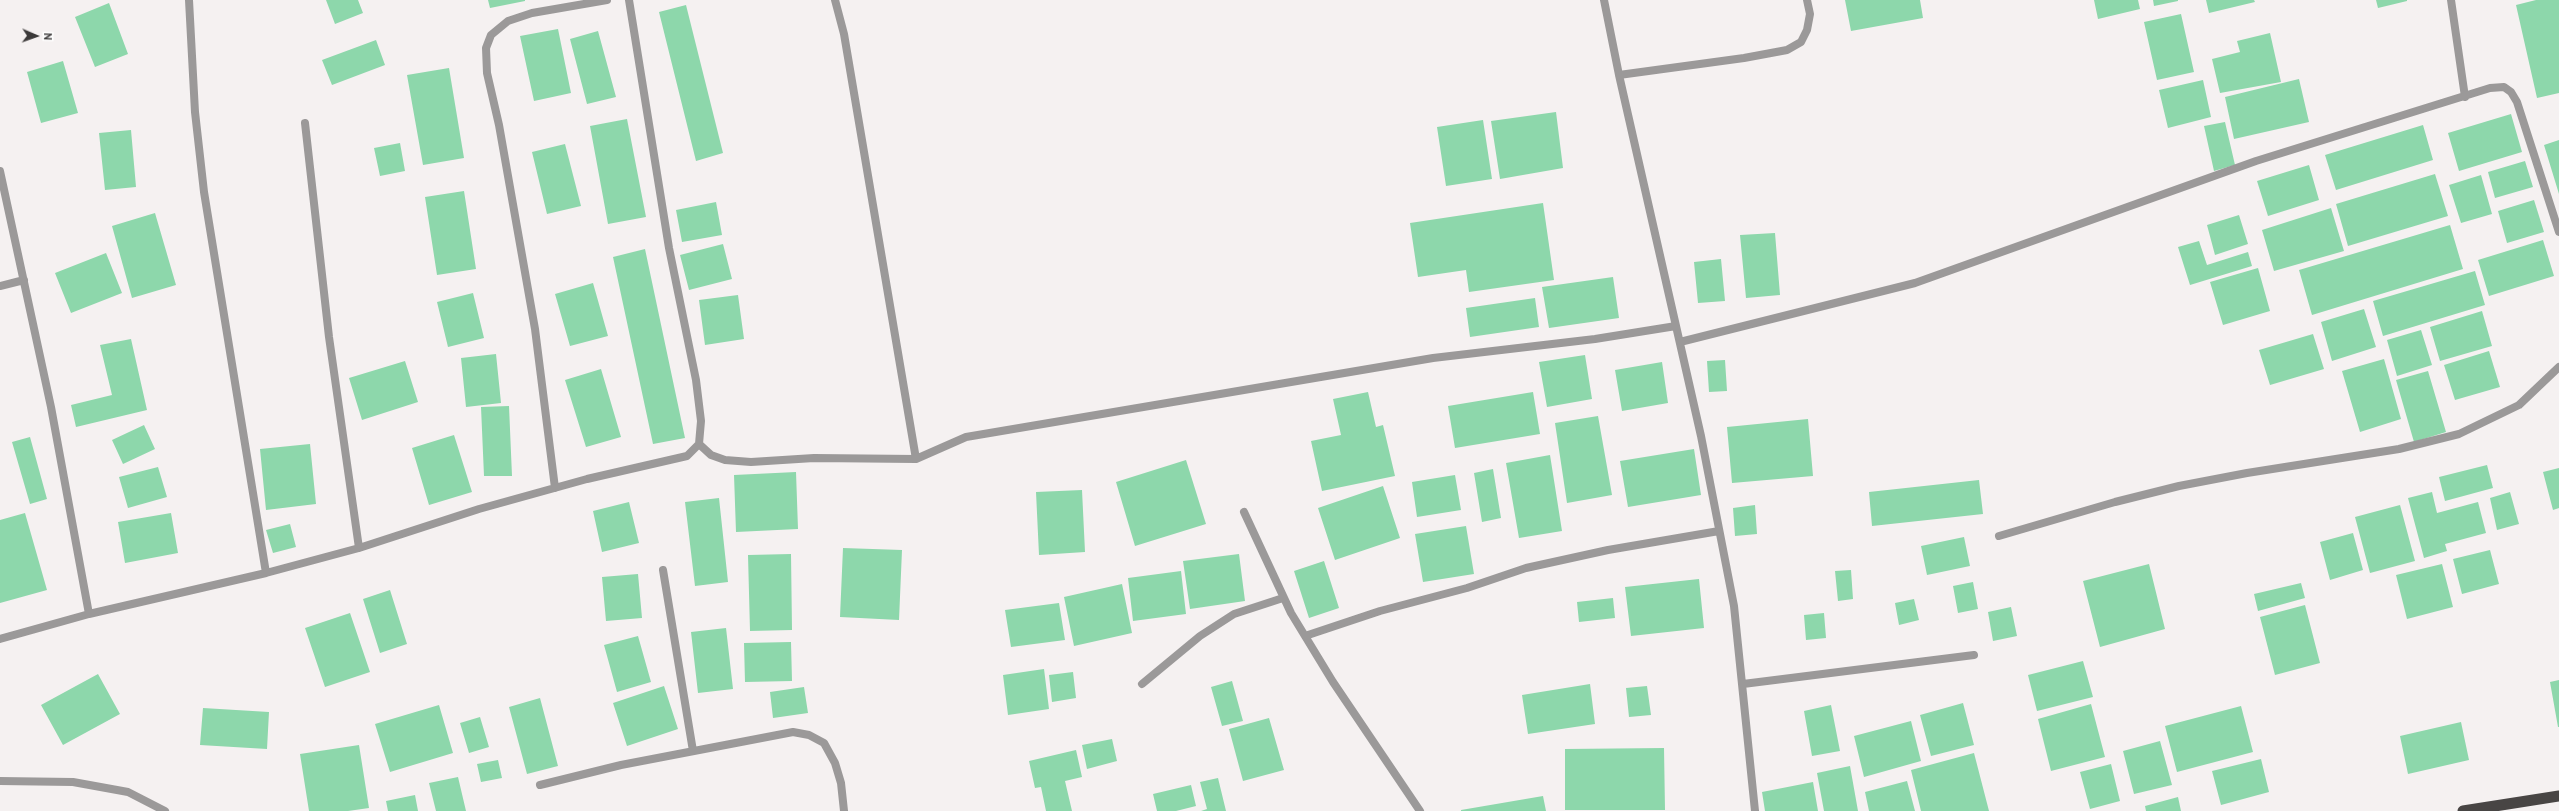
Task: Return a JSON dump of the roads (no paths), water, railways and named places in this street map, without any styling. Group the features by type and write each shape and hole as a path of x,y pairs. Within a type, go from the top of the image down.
{"highway":[{"path":"2463,811 2559,796"}],"street":[{"path":"189,0 195,112 204,192 266,573"},
{"path":"555,488 535,329 499,126 487,73 486,48 491,35 508,21 532,13 607,0"},
{"path":"0,639 89,614 266,573 359,548 555,488 687,456 699,444 701,421 696,380 669,248 629,0"},
{"path":"834,0 844,34 916,459"},
{"path":"1604,0 1619,75 1680,342 1736,619 1743,684 1747,749 1755,811"},
{"path":"1619,75 1744,58 1787,50 1801,42 1807,30 1810,14 1807,0"},
{"path":"2451,0 2465,97"},
{"path":"1680,342 1915,283 2256,161 2490,88 2504,87 2511,92 2517,102 2559,232"},
{"path":"305,123 329,337 359,548"},
{"path":"0,171 51,407 89,614"},
{"path":"0,286 24,280"},
{"path":"699,444 711,455 725,460 751,462 814,458 916,459 966,437 1433,358 1676,326"},
{"path":"1999,536 2115,502 2179,486 2247,473 2398,449 2459,434 2519,405 2559,367"},
{"path":"1244,512 1283,598 1305,636 1333,682 1420,811"},
{"path":"1305,636 1380,611 1467,588 1526,568 1608,550 1719,530"},
{"path":"662,570 693,750"},
{"path":"1142,684 1200,636 1234,614 1283,598"},
{"path":"1743,684 1974,655"},
{"path":"540,785 693,750 793,732 809,735 824,743 835,763 840,783 844,811"},
{"path":"0,781 73,782 128,792 165,811"}]}
